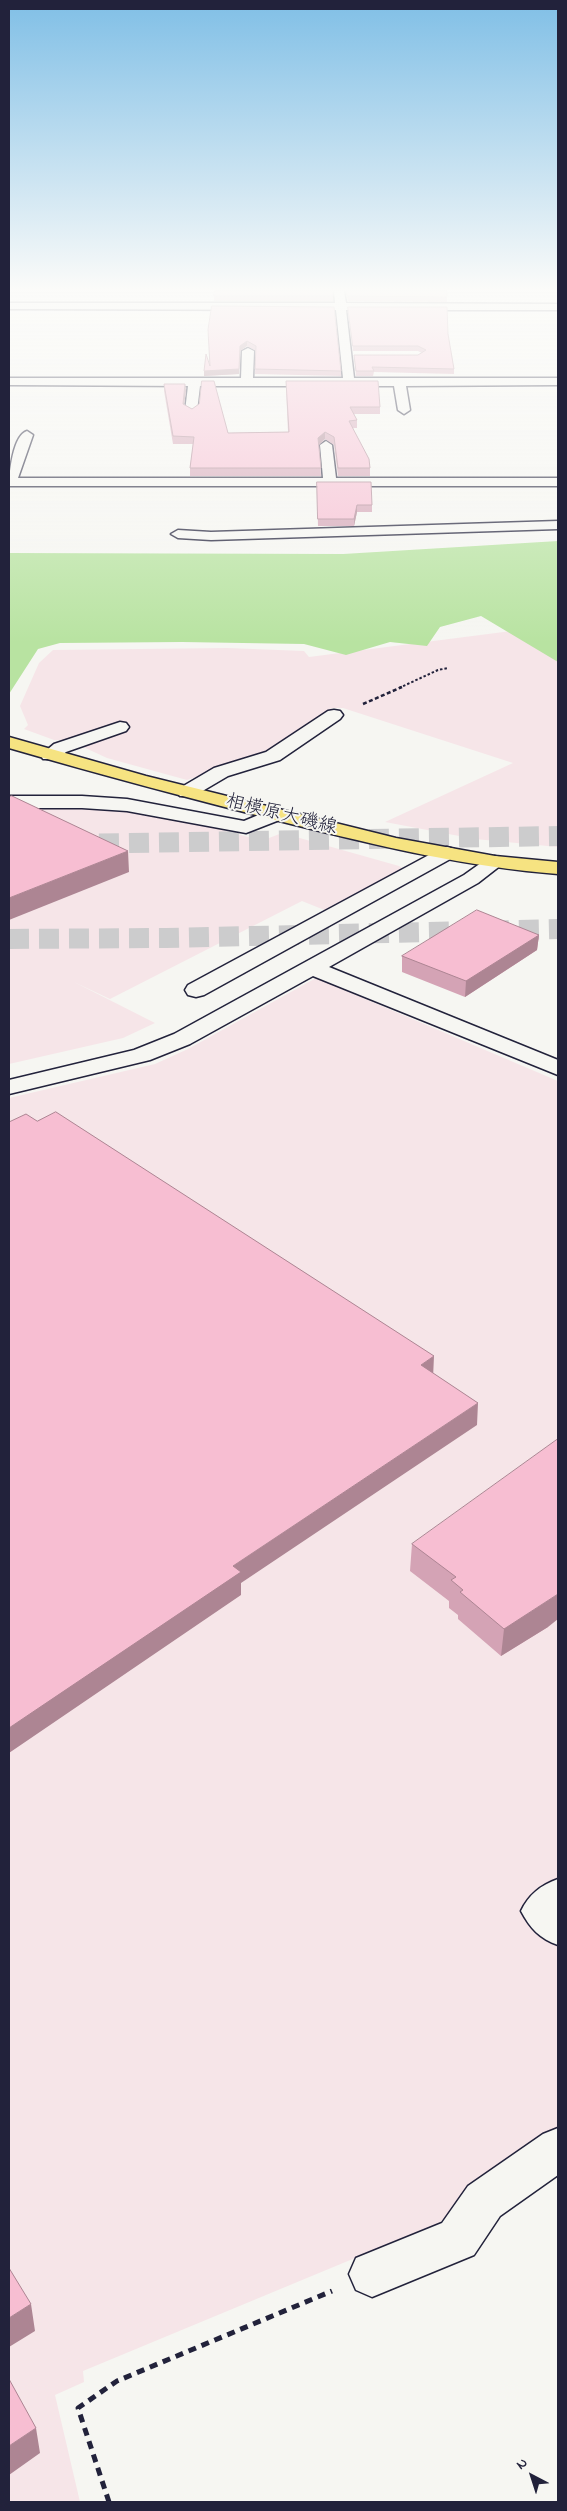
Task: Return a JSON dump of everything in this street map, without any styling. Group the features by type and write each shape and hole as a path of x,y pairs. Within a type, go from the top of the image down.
{"main road":[{"name":"相模原大磯線","path":"10,744 187,792 396,844 495,862 558,868"}],"street":[{"path":"27,434 14,455 9,482 558,482"},
{"path":"310,450 327,447 330,482"},
{"path":"178,534 211,536 558,525"},
{"path":"187,792 221,772 274,756 334,715"},
{"path":"50,754 60,748 120,726"},
{"path":"9,802 82,802 127,805 173,812 246,828 275,814"},
{"path":"196,990 447,853"},
{"path":"9,1087 142,1055 182,1039 312,968 471,878 495,862"},
{"path":"312,968 558,1068"},
{"path":"558,1896 541,1912 558,1928"},
{"path":"372,2274 458,2239 484,2201 558,2150"}],"path":[{"path":"334,715 399,689 438,670 448,668"},
{"path":"109,2502 78,2408 117,2381 372,2274"}],"shaded area":[{"path":"558,625 558,847 475,839 385,822 513,763 343,708 332,708 267,753 187,780 107,758 68,740 54,740 24,729 28,725 20,706 39,663 53,650 227,648 304,651 309,657"},
{"path":"9,806 128,809 163,818 186,820 248,837 269,838 282,833 399,866 405,870 332,913 302,901 110,999 74,982 155,1023 123,1038 9,1064"},
{"path":"316,978 558,1081 558,1884 529,1911 558,1940 558,2138 437,2224 83,2371 84,2382 55,2395 80,2502 9,2502 9,1098 155,1064 188,1049"}],"green space":[{"path":"558,541 558,662 481,616 440,627 427,646 390,642 346,655 304,644 60,643 38,649 9,694 9,553 343,554"}],"building":[{"path":"168,408 221,408 228,433 289,432 288,408 351,408 357,420 349,421 369,459 370,468 338,468 334,437 325,432 318,438 321,468 190,468 194,437 173,436"},
{"path":"317,482 371,482 372,505 357,505 354,519 318,519"},
{"path":"12,796 128,851 9,898 9,797"},
{"path":"477,910 539,935 466,981 402,956"},
{"path":"56,1112 434,1356 421,1365 478,1403 233,1566 241,1572 9,1728 9,1122 26,1114 37,1121"},
{"path":"558,1439 558,1594 504,1629 460,1592 463,1590 451,1580 456,1577 412,1544"},
{"path":"9,2268 31,2304 9,2318"},
{"path":"9,2379 36,2428 9,2446"}],"tunnel":[{"path":"9,845 558,836"},
{"path":"9,939 166,938 558,929"}]}
